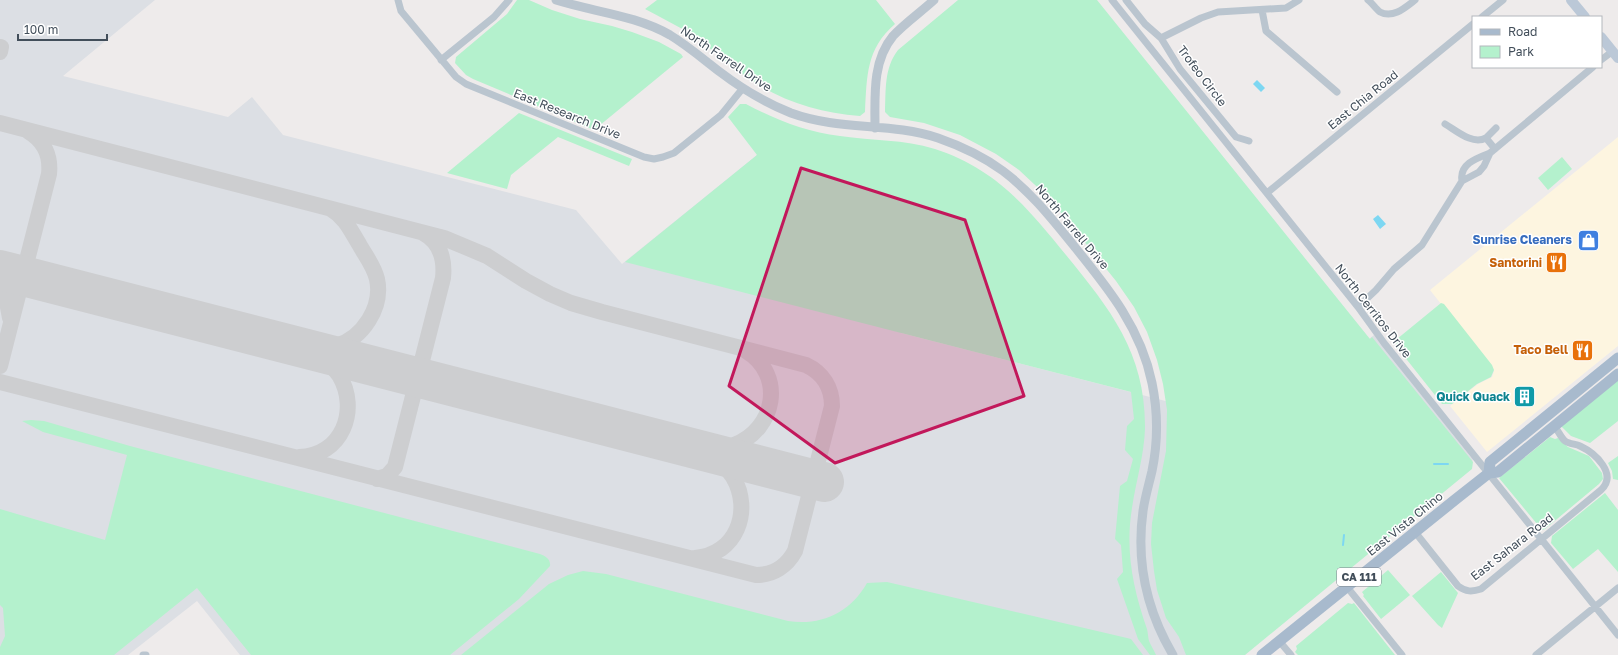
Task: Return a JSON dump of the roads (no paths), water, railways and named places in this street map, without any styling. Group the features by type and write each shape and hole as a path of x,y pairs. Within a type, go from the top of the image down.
{"main road":[{"path":"1571,0 1584,16"},
{"path":"1602,38 1615,55"},
{"name":"East Vista Chino","path":"1489,473 1490,462 1618,358"},
{"name":"East Vista Chino","path":"1262,655 1489,473 1498,472 1618,374"}],"street":[{"name":"East Research Drive","path":"398,0 401,11 456,77 466,84 644,157 654,159 676,152 721,115 743,88"},
{"path":"441,60 494,17 509,0"},
{"name":"North Farrell Drive","path":"556,0 649,25 668,34 696,52 743,88 781,108 804,117 834,124 912,131 939,138 978,156 1004,172 1034,197 1112,294 1127,317 1139,341 1148,367 1154,394 1156,415 1154,454 1141,526 1142,568 1154,617 1173,655"},
{"path":"875,128 878,69 884,50 893,36 934,0"},
{"name":"North Cerritos Drive","path":"1112,0 1618,635"},
{"name":"Trofeo Circle","path":"1126,0 1145,24 1161,38 1180,69 1236,137 1249,142"},
{"path":"1161,38 1201,18 1218,12 1286,8 1299,0"},
{"path":"1368,0 1380,12 1393,14 1402,10 1415,0"},
{"path":"1483,16 1503,0"},
{"path":"1262,10 1266,31 1337,92"},
{"name":"East Chia Road","path":"1267,193 1472,25"},
{"path":"1602,60 1615,55"},
{"path":"1462,181 1462,174 1470,162 1492,151 1592,68"},
{"path":"1446,124 1472,140 1479,141 1486,138 1496,128"},
{"path":"1486,138 1492,151"},
{"path":"1358,307 1376,290 1394,269 1422,245 1462,181 1479,172 1492,151"},
{"name":"East Sahara Road","path":"1415,532 1454,581 1464,591 1481,589 1603,488 1608,478 1606,469 1595,455 1580,446 1565,441 1554,426"},
{"path":"1347,587 1402,655"},
{"path":"1536,655 1618,588"},
{"path":"1280,642 1290,655"}],"water":[{"path":"1257,80 1265,88 1261,92 1253,84"},
{"path":"1378,215 1386,224 1380,229 1373,219"}],"waterway":[{"path":"1434,464 1448,464"},
{"path":"1343,545 1344,535"}],"place":[{"name":"Sunrise Cleaners","path":"1588,240"},
{"name":"Santorini","path":"1557,263"},
{"name":"Taco Bell","path":"1583,350"},
{"name":"Quick Quack","path":"1525,397"}]}
